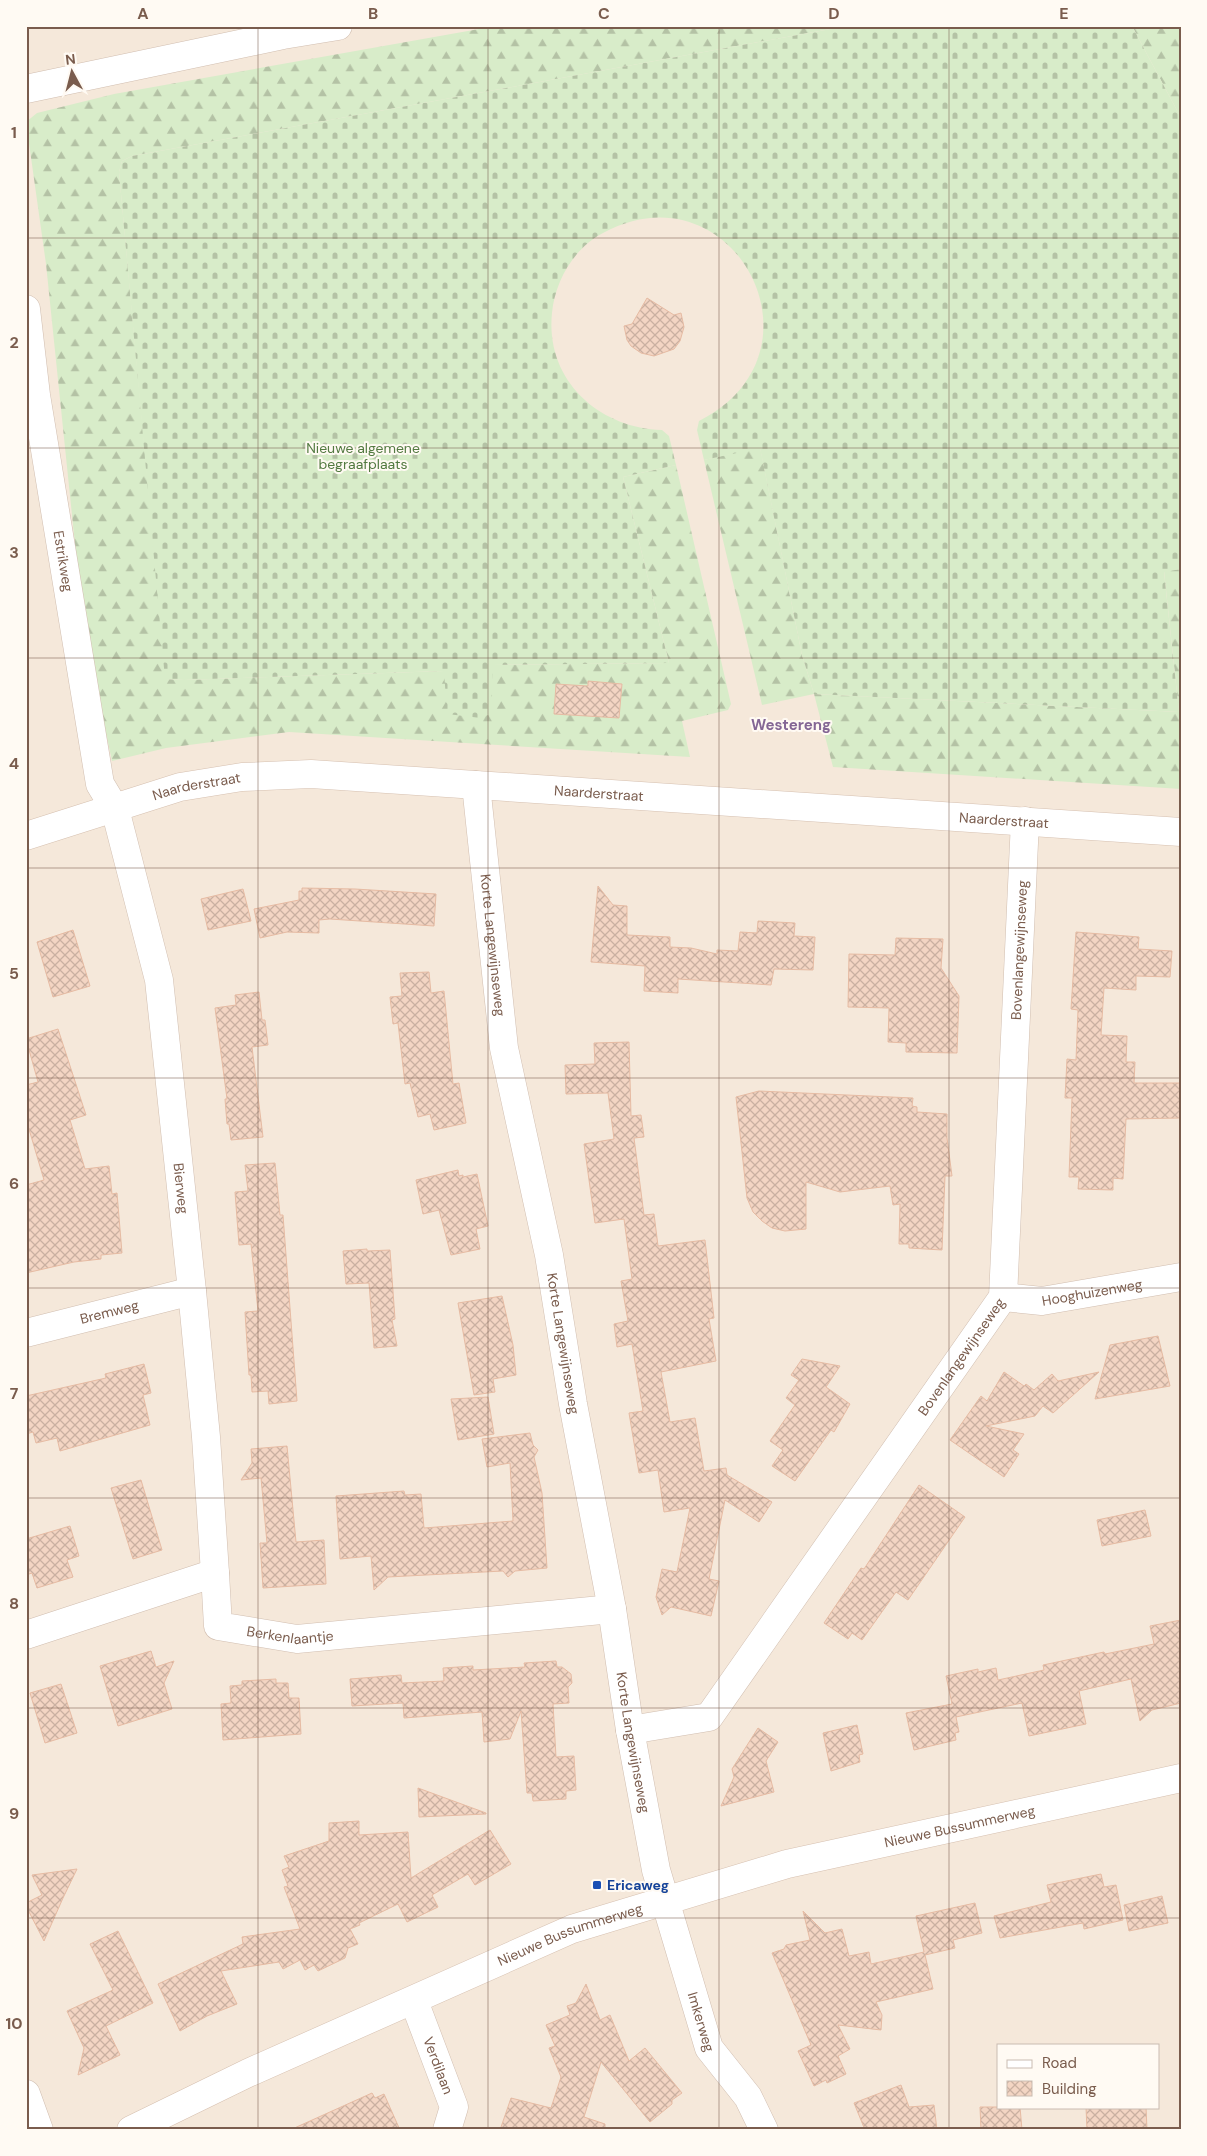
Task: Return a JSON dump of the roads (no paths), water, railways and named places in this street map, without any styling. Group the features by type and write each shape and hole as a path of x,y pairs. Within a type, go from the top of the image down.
{"street":[{"path":"26,89 282,31 338,26"},
{"name":"Estrikweg","path":"26,309 31,397 100,784 115,809"},
{"name":"Naarderstraat","path":"26,836 180,787 242,777 311,774 1181,832"},
{"name":"Korte Langewijnseweg","path":"476,784 504,1048 549,1255 573,1404 612,1609 630,1730 656,1870 665,1900"},
{"name":"Bierweg","path":"115,809 159,980 206,1437 216,1573"},
{"name":"Bovenlangewijnseweg","path":"630,1730 709,1718 1003,1296 1025,821"},
{"name":"Hooghuizenweg","path":"1003,1296 1042,1301 1181,1277"},
{"name":"Bremweg","path":"26,1333 192,1292"},
{"path":"26,1634 216,1573"},
{"name":"Berkenlaantje","path":"216,1573 218,1626 297,1639 612,1609"},
{"name":"Nieuwe Bussummerweg","path":"131,2130 248,2073 414,2001 572,1929 787,1864 1181,1778"},
{"name":"Imkerweg","path":"665,1900 709,2048 748,2097 764,2130"},
{"name":"Verdilaan","path":"414,2001 454,2107 447,2130"},
{"path":"26,2094 39,2130"}],"place":[{"name":"Ericaweg","path":"597,1885"}],"district":[{"name":"Westereng","path":"791,725"}],"park label":[{"name":"Nieuwe algemene begraafplaats","path":"363,456"}]}
